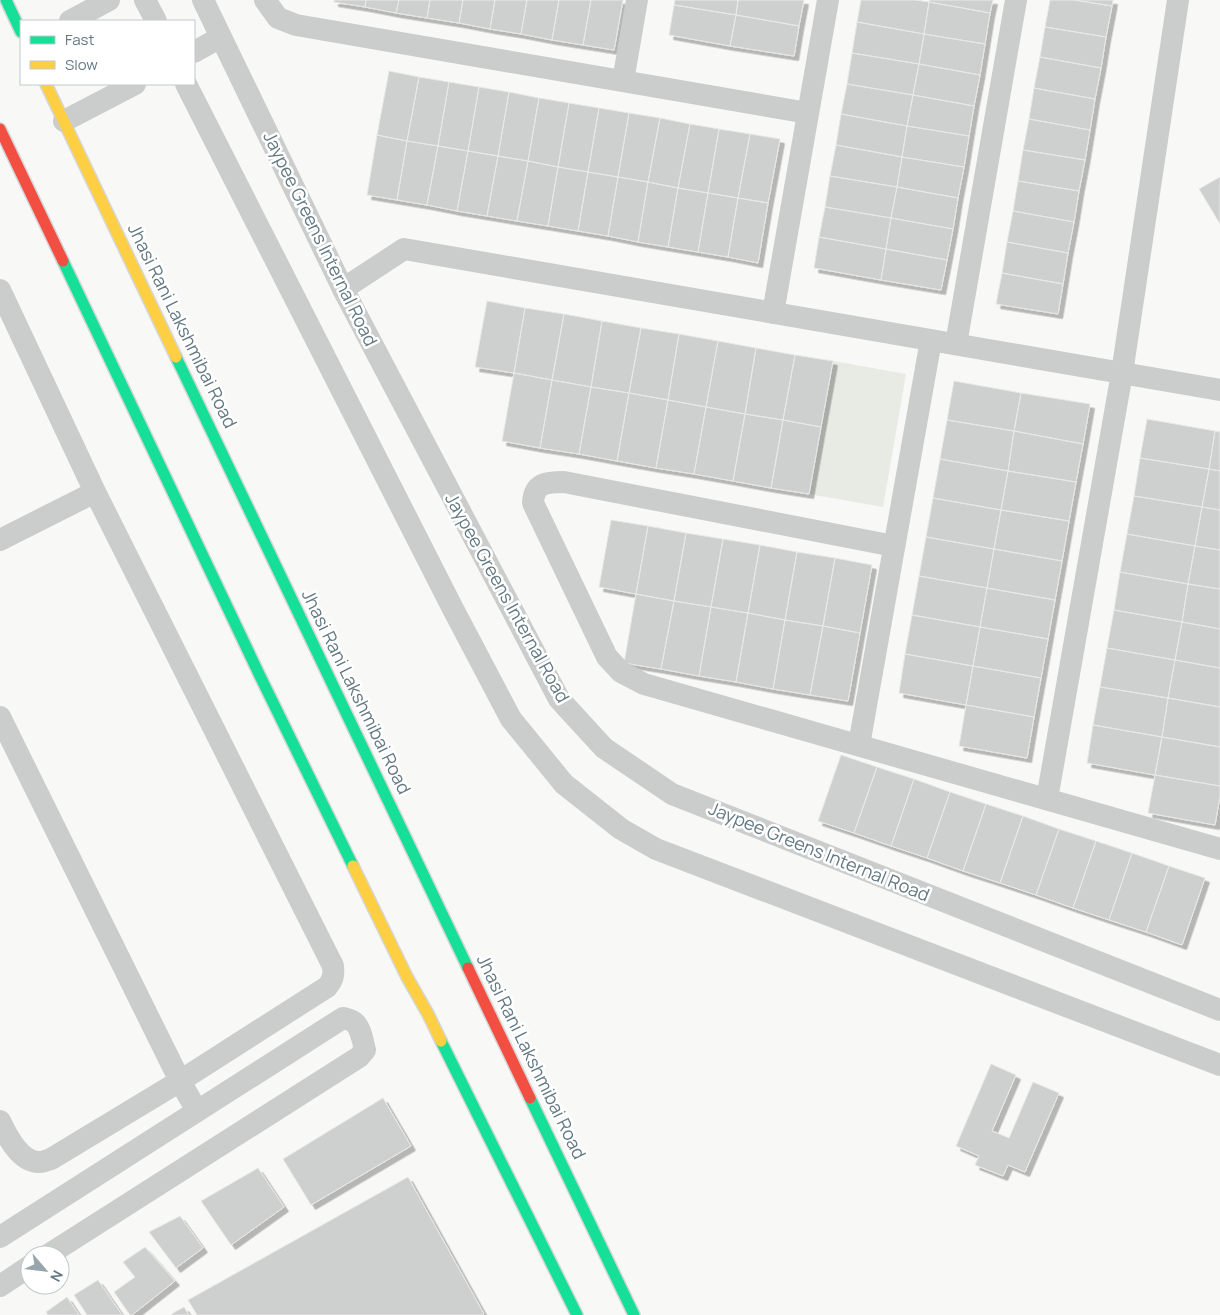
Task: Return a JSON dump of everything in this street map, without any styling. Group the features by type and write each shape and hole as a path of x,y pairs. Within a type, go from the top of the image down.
{"main road":[{"path":"6,0 20,30"},
{"name":"Jhasi Rani Lakshmibai Road","path":"46,85 634,1315"},
{"path":"0,129 263,683 407,977 428,1014 577,1315"}],"street":[{"path":"72,20 109,0"},
{"path":"145,0 155,20"},
{"name":"Jaypee Greens Internal Road","path":"203,0 343,289 559,699 604,748 672,794 1220,1010"},
{"path":"265,0 278,18 296,25 808,113"},
{"path":"623,81 637,0"},
{"path":"773,313 828,0"},
{"path":"956,344 1016,0"},
{"path":"1047,800 1122,373 1178,0"},
{"path":"195,51 221,37"},
{"path":"64,121 133,85"},
{"path":"187,85 511,719 564,784 621,830 656,849 1220,1065"},
{"path":"343,289 404,249 1220,390"},
{"path":"0,290 96,492 333,966 334,975 327,988 52,1159 39,1162 27,1159 16,1149 0,1121"},
{"path":"859,745 931,340"},
{"path":"894,546 564,482 550,482 540,486 534,493 533,503 607,657 621,672 644,684 1220,849"},
{"path":"0,540 96,492"},
{"path":"0,717 196,1111"},
{"path":"0,1237 343,1018 354,1021 365,1050 359,1057 64,1245"},
{"path":"0,1286 20,1273"}],"shaded area":[{"path":"833,361 906,374 883,507 809,494"}],"building":[{"path":"334,0 366,0 365,7 334,2"},
{"path":"366,0 399,0 396,13 365,7"},
{"path":"399,0 430,0 427,18 396,13"},
{"path":"430,0 463,0 459,23 427,18"},
{"path":"463,0 495,0 490,29 459,23"},
{"path":"495,0 527,0 521,34 490,29"},
{"path":"527,0 559,0 552,40 521,34"},
{"path":"559,0 591,0 583,45 552,40"},
{"path":"591,0 623,0 614,50 583,45"},
{"path":"675,0 738,0 736,15 674,5"},
{"path":"738,0 804,0 799,26 736,15"},
{"path":"861,0 915,0 929,2 924,34 857,22"},
{"path":"930,0 993,0 990,13 929,2"},
{"path":"1050,0 1074,0 1112,6 1106,37 1045,27"},
{"path":"1074,0 1113,0 1112,6"},
{"path":"929,2 990,13 985,44 924,34"},
{"path":"674,5 736,15 730,46 669,35"},
{"path":"736,15 799,26 794,56 730,46"},
{"path":"857,22 924,34 919,64 852,53"},
{"path":"1045,27 1106,37 1101,68 1040,57"},
{"path":"924,34 985,44 980,75 919,64"},
{"path":"852,53 919,64 913,95 847,84"},
{"path":"1040,57 1101,68 1095,99 1034,88"},
{"path":"919,64 980,75 974,106 913,95"},
{"path":"389,71 419,77 407,141 377,135"},
{"path":"419,77 449,82 438,146 407,141"},
{"path":"449,82 479,87 468,151 438,146"},
{"path":"847,84 913,95 907,126 841,114"},
{"path":"479,87 509,92 498,156 468,151"},
{"path":"1034,88 1095,99 1090,130 1029,119"},
{"path":"509,92 539,98 528,161 498,156"},
{"path":"913,95 974,106 969,136 907,126"},
{"path":"539,98 569,103 558,167 528,161"},
{"path":"569,103 599,108 588,172 558,167"},
{"path":"599,108 629,113 618,177 588,172"},
{"path":"629,113 660,118 648,182 618,177"},
{"path":"841,114 907,126 902,157 836,145"},
{"path":"660,118 690,124 678,188 648,182"},
{"path":"1029,119 1090,130 1085,160 1023,150"},
{"path":"690,124 719,129 708,193 678,188"},
{"path":"907,126 969,136 964,167 902,157"},
{"path":"719,129 750,134 738,198 708,193"},
{"path":"750,134 780,139 768,203 738,198"},
{"path":"377,135 407,141 397,200 367,195"},
{"path":"407,141 438,146 427,205 397,200"},
{"path":"836,145 902,157 897,187 830,176"},
{"path":"438,146 468,151 457,211 427,205"},
{"path":"1023,150 1085,160 1079,191 1018,181"},
{"path":"468,151 498,156 487,216 457,211"},
{"path":"498,156 528,161 517,221 487,216"},
{"path":"902,157 964,167 958,198 897,187"},
{"path":"528,161 558,167 548,226 517,221"},
{"path":"558,167 588,172 578,231 548,226"},
{"path":"588,172 618,177 608,236 578,231"},
{"path":"830,176 897,187 891,218 825,207"},
{"path":"618,177 648,182 638,242 608,236"},
{"path":"1220,177 1220,224 1199,189"},
{"path":"1018,181 1079,191 1074,222 1013,211"},
{"path":"648,182 678,188 668,247 638,242"},
{"path":"897,187 958,198 953,229 891,218"},
{"path":"678,188 708,193 698,252 668,247"},
{"path":"708,193 738,198 728,257 698,252"},
{"path":"738,198 768,203 758,263 728,257"},
{"path":"825,207 891,218 886,249 819,237"},
{"path":"1013,211 1074,222 1068,253 1007,242"},
{"path":"891,218 953,229 947,260 886,249"},
{"path":"819,237 886,249 881,280 814,268"},
{"path":"1007,242 1068,253 1063,284 1002,273"},
{"path":"886,249 947,260 941,290 881,280"},
{"path":"1002,273 1063,284 1058,314 996,304"},
{"path":"487,301 525,308 514,373 475,367"},
{"path":"525,308 564,314 552,380 514,373"},
{"path":"564,314 602,321 591,387 552,380"},
{"path":"602,321 641,328 629,393 591,387"},
{"path":"641,328 679,334 668,400 629,393"},
{"path":"679,334 718,341 706,407 668,400"},
{"path":"718,341 756,348 745,414 706,407"},
{"path":"756,348 795,355 783,420 745,414"},
{"path":"795,355 833,361 821,427 783,420"},
{"path":"514,373 552,380 540,448 502,441"},
{"path":"552,380 591,387 579,454 540,448"},
{"path":"954,381 1021,393 1014,431 947,420"},
{"path":"591,387 629,393 617,461 579,454"},
{"path":"629,393 668,400 656,468 617,461"},
{"path":"1021,393 1090,404 1083,444 1014,431"},
{"path":"668,400 706,407 694,474 656,468"},
{"path":"706,407 745,414 733,481 694,474"},
{"path":"745,414 783,420 771,488 733,481"},
{"path":"1147,419 1215,431 1209,469 1140,458"},
{"path":"783,420 821,427 809,494 771,488"},
{"path":"947,420 1014,431 1008,471 940,459"},
{"path":"1014,431 1083,444 1076,482 1008,471"},
{"path":"1215,431 1220,432 1220,471 1209,469"},
{"path":"1140,458 1209,469 1202,507 1134,496"},
{"path":"940,459 1008,471 1001,510 933,498"},
{"path":"1209,469 1220,471 1220,510 1202,507"},
{"path":"1008,471 1076,482 1069,521 1001,510"},
{"path":"1134,496 1202,507 1195,546 1127,534"},
{"path":"933,498 1001,510 994,549 926,537"},
{"path":"1202,507 1220,510 1220,550 1195,546"},
{"path":"1001,510 1069,521 1062,561 994,549"},
{"path":"611,520 648,526 636,594 599,587"},
{"path":"648,526 686,533 674,601 636,594"},
{"path":"686,533 723,539 711,607 674,601"},
{"path":"1127,534 1195,546 1188,584 1120,572"},
{"path":"926,537 994,549 987,588 919,576"},
{"path":"723,539 760,545 748,613 711,607"},
{"path":"760,545 797,552 785,620 748,613"},
{"path":"1195,546 1220,550 1220,589 1188,584"},
{"path":"994,549 1062,561 1055,600 987,588"},
{"path":"797,552 835,558 823,626 785,620"},
{"path":"835,558 872,565 860,633 823,626"},
{"path":"1120,572 1188,584 1182,622 1114,610"},
{"path":"919,576 987,588 980,627 912,615"},
{"path":"1188,584 1220,589 1220,629 1182,622"},
{"path":"987,588 1055,600 1048,639 980,627"},
{"path":"636,594 674,601 661,669 624,663"},
{"path":"674,601 711,607 699,676 661,669"},
{"path":"711,607 748,613 736,682 699,676"},
{"path":"1114,610 1182,622 1175,660 1107,648"},
{"path":"748,613 785,620 773,689 736,682"},
{"path":"912,615 980,627 973,666 905,654"},
{"path":"785,620 823,626 810,695 773,689"},
{"path":"1182,622 1220,629 1220,668 1175,660"},
{"path":"823,626 860,633 848,701 810,695"},
{"path":"980,627 1048,639 1041,678 973,666"},
{"path":"1107,648 1175,660 1168,698 1100,687"},
{"path":"905,654 973,666 966,705 899,693"},
{"path":"1175,660 1220,668 1220,707 1168,698"},
{"path":"973,666 1041,678 1034,717 966,705"},
{"path":"1100,687 1168,698 1162,737 1093,725"},
{"path":"1168,698 1220,707 1220,747 1162,737"},
{"path":"966,705 1034,717 1027,758 959,746"},
{"path":"1093,725 1162,737 1155,775 1087,763"},
{"path":"1162,737 1220,747 1220,786 1155,775"},
{"path":"841,755 877,767 854,833 818,821"},
{"path":"877,767 914,779 891,846 854,833"},
{"path":"1155,775 1220,786 1215,825 1148,813"},
{"path":"914,779 950,792 927,858 891,846"},
{"path":"950,792 986,804 963,871 927,858"},
{"path":"986,804 1023,816 1000,883 963,871"},
{"path":"1023,816 1059,829 1036,895 1000,883"},
{"path":"1059,829 1096,841 1073,908 1036,895"},
{"path":"1096,841 1132,853 1109,920 1073,908"},
{"path":"1132,853 1169,866 1146,932 1109,920"},
{"path":"1169,866 1205,878 1182,945 1146,932"},
{"path":"991,1064 1016,1075 992,1131 1009,1138 1033,1082 1059,1093 1025,1172 1008,1165 1003,1176 975,1165 979,1156 956,1146"},
{"path":"383,1098 411,1146 311,1205 283,1159"},
{"path":"258,1168 284,1207 231,1245 201,1201"},
{"path":"408,1177 483,1315 197,1315 188,1300"},
{"path":"180,1216 203,1248 176,1268 149,1232"},
{"path":"145,1247 175,1281 130,1315 114,1292 135,1277 123,1262"},
{"path":"98,1280 122,1315 87,1315 74,1295"},
{"path":"67,1297 79,1315 48,1315 46,1312"},
{"path":"184,1307 189,1315 171,1315 173,1313"}],"traffic: fast":[{"path":"6,0 20,30"},
{"path":"63,261 259,674 353,866"},
{"path":"176,357 468,968"},
{"path":"441,1041 577,1315"},
{"path":"530,1098 634,1315"}],"traffic: slow":[{"path":"46,85 176,357"},
{"path":"353,866 407,977 441,1041"}],"traffic: jam":[{"path":"0,129 63,261"},
{"path":"468,968 530,1098"}]}
